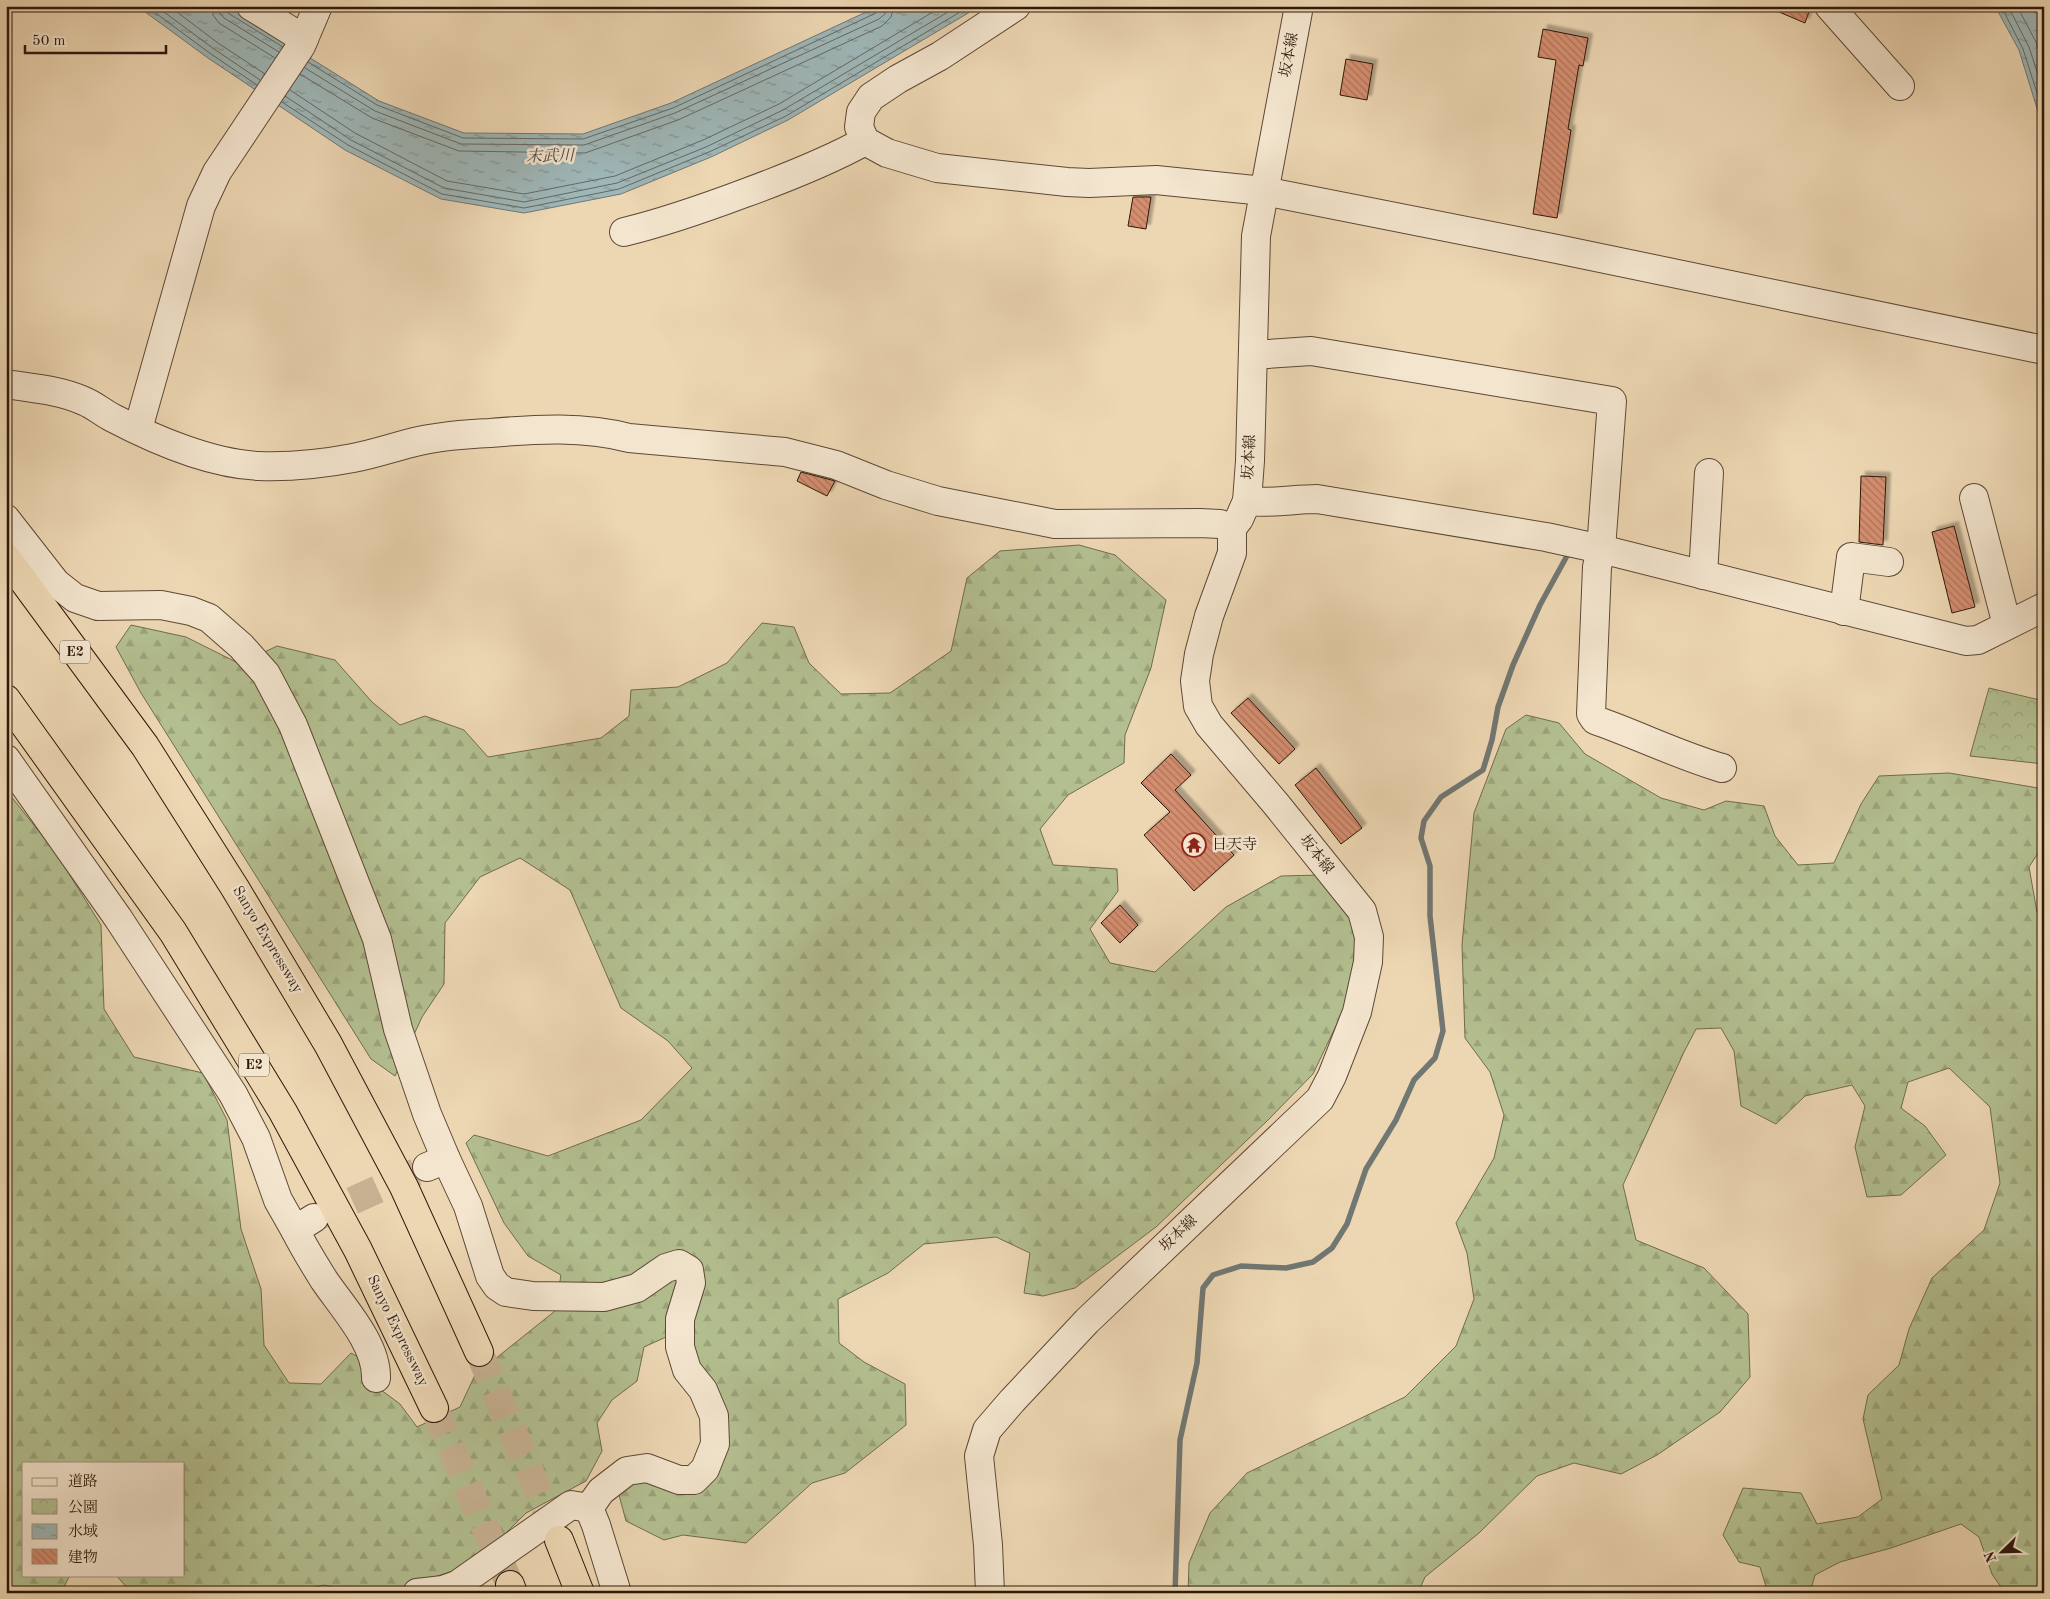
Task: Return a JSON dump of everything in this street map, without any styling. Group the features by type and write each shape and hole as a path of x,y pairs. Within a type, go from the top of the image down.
{"highway":[{"name":"Sanyo Expressway","path":"6,557 145,746 236,888 328,1044 404,1187 480,1352"},
{"name":"Sanyo Expressway","path":"6,699 172,932 283,1112 358,1250 434,1408"},
{"path":"559,1540 580,1593"}],"street":[{"path":"250,6 303,42"},
{"path":"138,429 201,206 217,172 303,42 318,6"},
{"path":"1016,6 940,56 898,79 871,97 861,112 859,127 865,141 887,153 937,168 1067,182 1090,183 1156,180 1264,191 1557,249 2044,350"},
{"name":"坂本線","path":"990,1593 988,1545 979,1456 987,1430 1087,1321 1320,1100 1332,1076 1357,1012 1366,970 1369,937 1362,911 1276,804 1209,726 1198,706 1195,680 1199,654 1210,616 1232,553 1232,528 1239,519 1247,501 1254,355 1253,294 1256,236 1299,6"},
{"path":"1829,6 1900,86"},
{"path":"624,232 686,215 779,181 841,154 865,141"},
{"path":"1254,355 1311,351 1612,400 1599,557 1591,714 1595,720 1638,735 1672,751 1722,768"},
{"path":"6,384 48,391 83,400 114,418 181,448 220,460 258,466 301,466 420,441 466,434 530,430 610,433 629,438 785,452 836,465 886,485 938,501 1055,524 1200,522 1220,524 1232,528"},
{"path":"1703,575 1709,473"},
{"path":"1974,498 2008,625"},
{"path":"1247,501 1263,503 1292,499 1317,499 1546,537 1599,557 1703,575 1966,641 1978,640 2044,607"},
{"path":"6,519 56,583 75,598 98,606 161,604 191,611 209,618 241,646 266,674 293,725 374,930 403,1044 427,1114 436,1163 468,1206 490,1276 497,1286 506,1292 533,1296 604,1297 637,1288 666,1268 679,1264 689,1270 691,1283 680,1319 680,1347 687,1370 703,1390 714,1416 715,1444 706,1469 694,1480 679,1480 647,1468 627,1471 601,1491 590,1508"},
{"path":"1844,611 1851,557 1889,562"},
{"path":"6,759 118,918 233,1094 256,1138 278,1200 304,1224 312,1262 365,1338 376,1366 376,1378"},
{"path":"417,1593 459,1589 571,1506 590,1508"},
{"path":"590,1508 617,1593"}],"green space":[{"path":"1079,545 1115,555 1166,600 1151,668 1125,735 1124,763 1068,795 1040,829 1053,865 1117,869 1118,891 1090,929 1110,963 1155,972 1226,907 1281,876 1322,875 1353,921 1358,957 1345,1007 1313,1074 1267,1121 1156,1227 1075,1288 1043,1296 1024,1293 1030,1253 996,1237 924,1244 888,1273 838,1299 839,1343 864,1362 905,1384 906,1425 845,1473 812,1483 746,1543 683,1535 664,1540 626,1521 619,1495 633,1477 713,1475 693,1367 666,1337 644,1347 637,1381 612,1400 597,1423 602,1451 586,1481 526,1513 501,1538 465,1567 386,1593 353,1593 324,1585 292,1593 135,1593 129,1590 117,1576 185,1576 185,1462 22,1462 22,1576 70,1576 61,1593 6,1593 6,790 56,853 101,925 104,1009 134,1057 203,1073 227,1120 241,1229 261,1289 264,1345 289,1383 321,1384 351,1353 365,1361 377,1387 400,1404 417,1427 460,1407 475,1375 555,1311 561,1275 528,1256 504,1223 466,1143 474,1135 548,1156 641,1120 692,1068 668,1041 621,1008 570,890 520,858 480,877 445,923 444,984 422,1017 395,1076 371,1059 141,693 116,647 131,625 186,637 240,664 277,646 335,660 372,702 400,725 425,716 464,730 488,757 601,738 629,716 631,690 678,687 727,663 762,623 794,627 809,663 841,694 890,693 951,651 967,578 1000,551"},
{"path":"1989,688 2044,701 2044,764 1970,756"},
{"path":"1526,715 1559,723 1585,754 1661,798 1704,810 1726,801 1764,806 1775,836 1798,865 1834,863 1861,804 1879,776 1949,773 2044,789 2044,844 2029,867 2037,912 2044,917 2044,1593 2005,1593 1992,1574 1979,1537 1961,1524 1891,1548 1840,1562 1815,1575 1810,1593 1768,1593 1760,1567 1739,1562 1723,1535 1743,1488 1801,1493 1817,1524 1858,1517 1882,1499 1863,1419 1868,1395 1899,1365 1909,1329 1932,1278 1984,1230 2000,1183 1990,1107 1949,1068 1908,1082 1901,1108 1925,1126 1946,1155 1901,1195 1867,1197 1855,1147 1865,1106 1852,1085 1805,1096 1776,1124 1741,1106 1734,1051 1721,1028 1696,1029 1623,1185 1636,1240 1704,1268 1748,1314 1750,1377 1720,1412 1657,1455 1621,1474 1574,1463 1537,1476 1479,1533 1425,1577 1418,1593 1188,1593 1189,1563 1210,1513 1247,1473 1405,1397 1456,1346 1474,1299 1467,1253 1456,1223 1494,1158 1504,1115 1490,1072 1465,1038 1462,945 1474,813 1506,729"}],"water":[{"name":"末武川","path":"137,6 227,6 379,101 464,133 583,134 671,103 879,6 980,6 788,120 711,157 621,194 524,213 441,199 345,150 208,58"},
{"path":"1995,6 2044,6 2044,131 2019,50"}],"building":[{"path":"1765,6 1811,6 1805,23"},
{"path":"1543,29 1588,38 1583,66 1579,65 1568,129 1571,130 1557,218 1533,214 1556,60 1538,57"},
{"path":"1346,59 1373,64 1367,100 1340,95"},
{"path":"1133,197 1151,197 1146,229 1128,226"},
{"path":"801,472 835,481 827,496 797,481"},
{"path":"1861,476 1886,477 1883,545 1859,542"},
{"path":"1954,526 1975,607 1952,613 1932,532"},
{"path":"1248,698 1295,749 1279,764 1231,713"},
{"path":"1171,754 1191,775 1175,790 1234,855 1194,891 1144,835 1170,812 1141,783"},
{"path":"1316,768 1362,828 1341,844 1295,785"},
{"path":"1120,905 1138,925 1120,943 1101,923"}],"waterway":[{"path":"1175,1593 1180,1440 1197,1363 1203,1288 1213,1275 1241,1266 1286,1268 1313,1262 1332,1248 1347,1224 1366,1169 1396,1120 1414,1080 1435,1058 1443,1031 1430,916 1430,866 1421,838 1424,821 1441,797 1483,770 1492,740 1498,707 1513,665 1540,605 1568,554 1573,555"}],"tunnel":[{"path":"314,1218 427,1167"},
{"path":"479,1352 559,1540"},
{"path":"434,1408 510,1585"}],"place":[{"name":"日天寺","path":"1194,845"}]}
